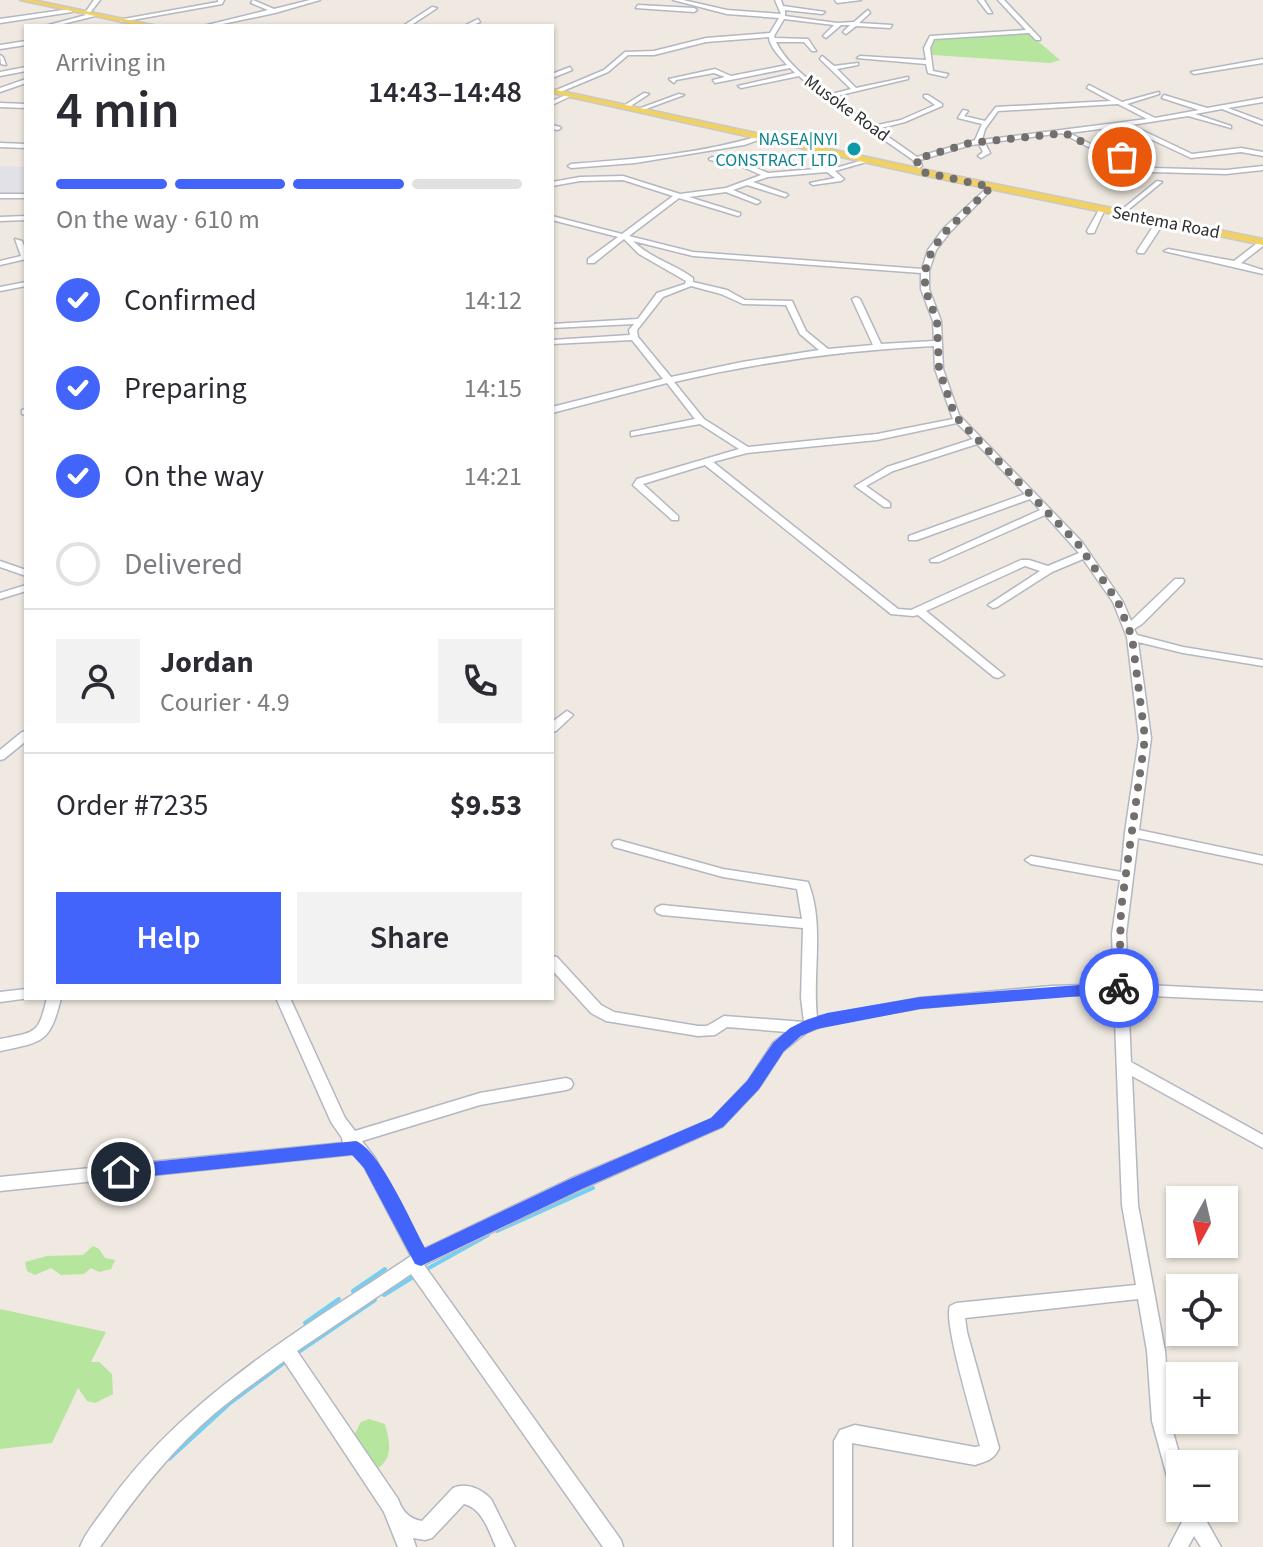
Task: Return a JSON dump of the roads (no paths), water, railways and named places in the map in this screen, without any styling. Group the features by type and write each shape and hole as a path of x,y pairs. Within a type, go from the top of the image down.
{"main road":[{"path":"23,0 142,24"},
{"name":"Sentema Road","path":"554,91 867,161 1263,243"}],"street":[{"path":"56,24 90,15 97,0"},
{"path":"121,20 221,3 221,0"},
{"path":"215,24 317,0"},
{"path":"676,0 721,11"},
{"path":"981,0 990,12"},
{"path":"1001,0 1038,39"},
{"path":"846,2 858,1"},
{"path":"253,2 275,11"},
{"path":"781,5 811,3"},
{"path":"781,5 822,12"},
{"path":"773,34 782,17 781,5"},
{"path":"638,7 890,26"},
{"path":"149,8 155,14"},
{"path":"409,24 434,8"},
{"path":"0,21 70,11"},
{"path":"846,32 868,12"},
{"path":"471,24 478,21"},
{"path":"826,36 837,24"},
{"path":"0,29 20,27"},
{"path":"554,91 606,71 627,53 654,53 706,40 773,34 803,27"},
{"path":"747,31 806,40 814,50"},
{"path":"946,75 930,72 927,48 932,37 1030,31"},
{"name":"Musoke Road","path":"773,34 800,74 826,97 916,159 922,172"},
{"path":"0,47 24,43"},
{"path":"822,58 855,90"},
{"path":"832,68 858,61 928,62"},
{"path":"1194,72 1263,61"},
{"path":"706,66 731,78"},
{"path":"715,81 792,66"},
{"path":"0,74 24,69"},
{"path":"554,75 570,69"},
{"path":"674,81 672,79 715,71"},
{"path":"741,86 800,74"},
{"path":"12,77 24,80"},
{"path":"826,97 906,78"},
{"path":"0,90 24,82"},
{"path":"1089,87 1155,120"},
{"path":"627,106 646,94"},
{"path":"554,102 570,95"},
{"path":"641,109 681,95"},
{"path":"981,156 987,153 980,142 986,123 996,109 1120,103 1161,95 1209,111"},
{"path":"874,128 903,121 940,105 926,96"},
{"path":"916,159 980,142 1191,115 1263,100"},
{"path":"0,105 24,109"},
{"path":"1223,108 1263,123"},
{"path":"0,112 24,109"},
{"path":"965,111 960,117 986,123"},
{"path":"1191,115 1229,127"},
{"path":"1124,124 1207,165"},
{"path":"1065,133 1111,157 1123,157 1151,170 1226,172 1263,168"},
{"path":"571,166 635,161 744,143 762,137"},
{"path":"0,145 24,146"},
{"path":"1191,156 1241,150 1263,154"},
{"path":"712,159 745,165 767,175"},
{"path":"619,178 635,161"},
{"path":"591,261 677,196 727,190 767,175 829,170 867,161"},
{"path":"813,183 841,179 829,170"},
{"path":"554,184 619,178 738,214"},
{"path":"1121,213 1159,182"},
{"path":"748,183 785,195"},
{"path":"991,187 938,240 925,271 926,297 937,321 939,369 959,420 1086,554 1118,602 1131,632 1145,738 1119,934 1119,989 1130,1205 1156,1351 1161,1421 1169,1450"},
{"path":"727,190 757,202"},
{"path":"0,196 24,196"},
{"path":"1091,231 1102,209"},
{"path":"0,219 24,218"},
{"path":"554,218 684,252 735,259 925,271"},
{"path":"1141,251 1161,221"},
{"path":"625,236 648,259 682,274 690,283 724,292 739,302 789,303 803,332 824,350"},
{"path":"18,241 24,255"},
{"path":"1235,264 1263,243"},
{"path":"1168,251 1263,272"},
{"path":"0,263 24,257"},
{"path":"690,283 660,295 633,330 634,337 701,421 746,450"},
{"path":"0,289 24,284"},
{"path":"856,299 877,345"},
{"path":"554,326 640,321"},
{"path":"554,342 634,337"},
{"path":"554,410 672,381 824,350 936,343"},
{"path":"675,518 638,484 746,450 877,437 959,420"},
{"path":"634,434 701,421"},
{"path":"887,505 860,486 890,469 977,441"},
{"path":"706,461 895,612 906,614 919,610 1025,562 1048,570"},
{"path":"913,538 1029,496"},
{"path":"935,560 1045,511"},
{"path":"993,605 1048,570 1086,554"},
{"path":"0,564 24,572"},
{"path":"1131,632 1179,581"},
{"path":"0,596 24,589"},
{"path":"919,610 998,675"},
{"path":"1131,632 1183,650 1263,663"},
{"path":"554,726 567,715"},
{"path":"0,756 24,737"},
{"path":"1131,832 1263,860"},
{"path":"618,844 723,873 803,885 810,924 807,1026"},
{"path":"1031,860 1126,877"},
{"path":"662,910 810,924"},
{"path":"554,963 596,1009 611,1017 698,1031 710,1031 724,1021 807,1026"},
{"path":"89,1547 132,1486 185,1430 207,1409 286,1349 417,1261 576,1184 717,1123 753,1085 778,1047 807,1026 827,1019 920,1003 1051,991 1119,989 1263,996"},
{"path":"0,997 24,994"},
{"path":"0,1045 41,1035 47,1027 54,1000"},
{"path":"284,1000 352,1143 370,1163 417,1261 614,1547"},
{"path":"1125,1065 1263,1142"},
{"path":"0,1184 352,1143 480,1099 566,1084"},
{"path":"843,1547 843,1441 846,1436 855,1434 975,1456 986,1453 990,1448 956,1311 1145,1291"},
{"path":"286,1349 395,1515 407,1547"},
{"path":"395,1515 409,1528 425,1531 460,1494 470,1494 484,1503 506,1547"},
{"path":"1178,1547 1188,1522"},
{"path":"1197,1522 1212,1547"}],"waterway":[{"path":"497,1231 593,1188"},
{"path":"427,1269 488,1235"},
{"path":"353,1291 385,1269"},
{"path":"384,1295 415,1276"},
{"path":"305,1323 339,1299"},
{"path":"300,1351 375,1300"},
{"path":"169,1459 229,1404 284,1363"}],"place":[{"name":"NASEA|NYI CONSTRACT LTD","path":"854,149"}]}
